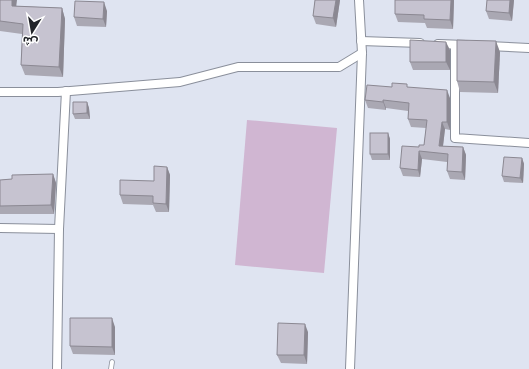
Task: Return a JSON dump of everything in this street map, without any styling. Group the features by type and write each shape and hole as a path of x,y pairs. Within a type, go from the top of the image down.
{"street":[{"path":"350,369 362,53 359,0"},
{"path":"361,41 529,48"},
{"path":"456,45 455,138 529,143"},
{"path":"0,92 66,91 180,82 238,67 339,67 362,53"},
{"path":"57,369 59,229 66,91"},
{"path":"0,228 59,229"}],"lane":[{"path":"111,369 112,362"}],"shaded area":[{"path":"247,120 337,128 324,273 235,265"}],"building":[{"path":"0,0 12,0 12,6 62,8 59,67 21,65 23,24 0,21"},
{"path":"315,0 336,0 333,18 313,16"},
{"path":"395,0 451,0 450,20 424,19 424,15 395,14"},
{"path":"487,0 510,0 509,13 486,11"},
{"path":"75,1 104,2 103,19 74,17"},
{"path":"410,40 446,42 446,62 410,62"},
{"path":"457,40 496,41 494,82 457,81"},
{"path":"392,83 407,84 407,87 447,90 447,122 442,122 439,146 463,147 462,172 447,171 448,154 419,151 418,170 400,168 402,146 419,147 419,145 424,145 427,120 408,119 409,103 383,100 383,102 365,100 367,85 392,87"},
{"path":"73,102 87,102 87,113 73,114"},
{"path":"370,133 388,133 388,154 370,154"},
{"path":"504,157 522,158 520,178 502,176"},
{"path":"154,166 167,167 166,204 153,203 153,196 120,195 120,180 154,181"},
{"path":"53,174 51,205 0,206 0,180 12,179 12,175"},
{"path":"70,318 112,318 112,347 70,346"},
{"path":"278,323 305,324 304,355 277,355"}]}
